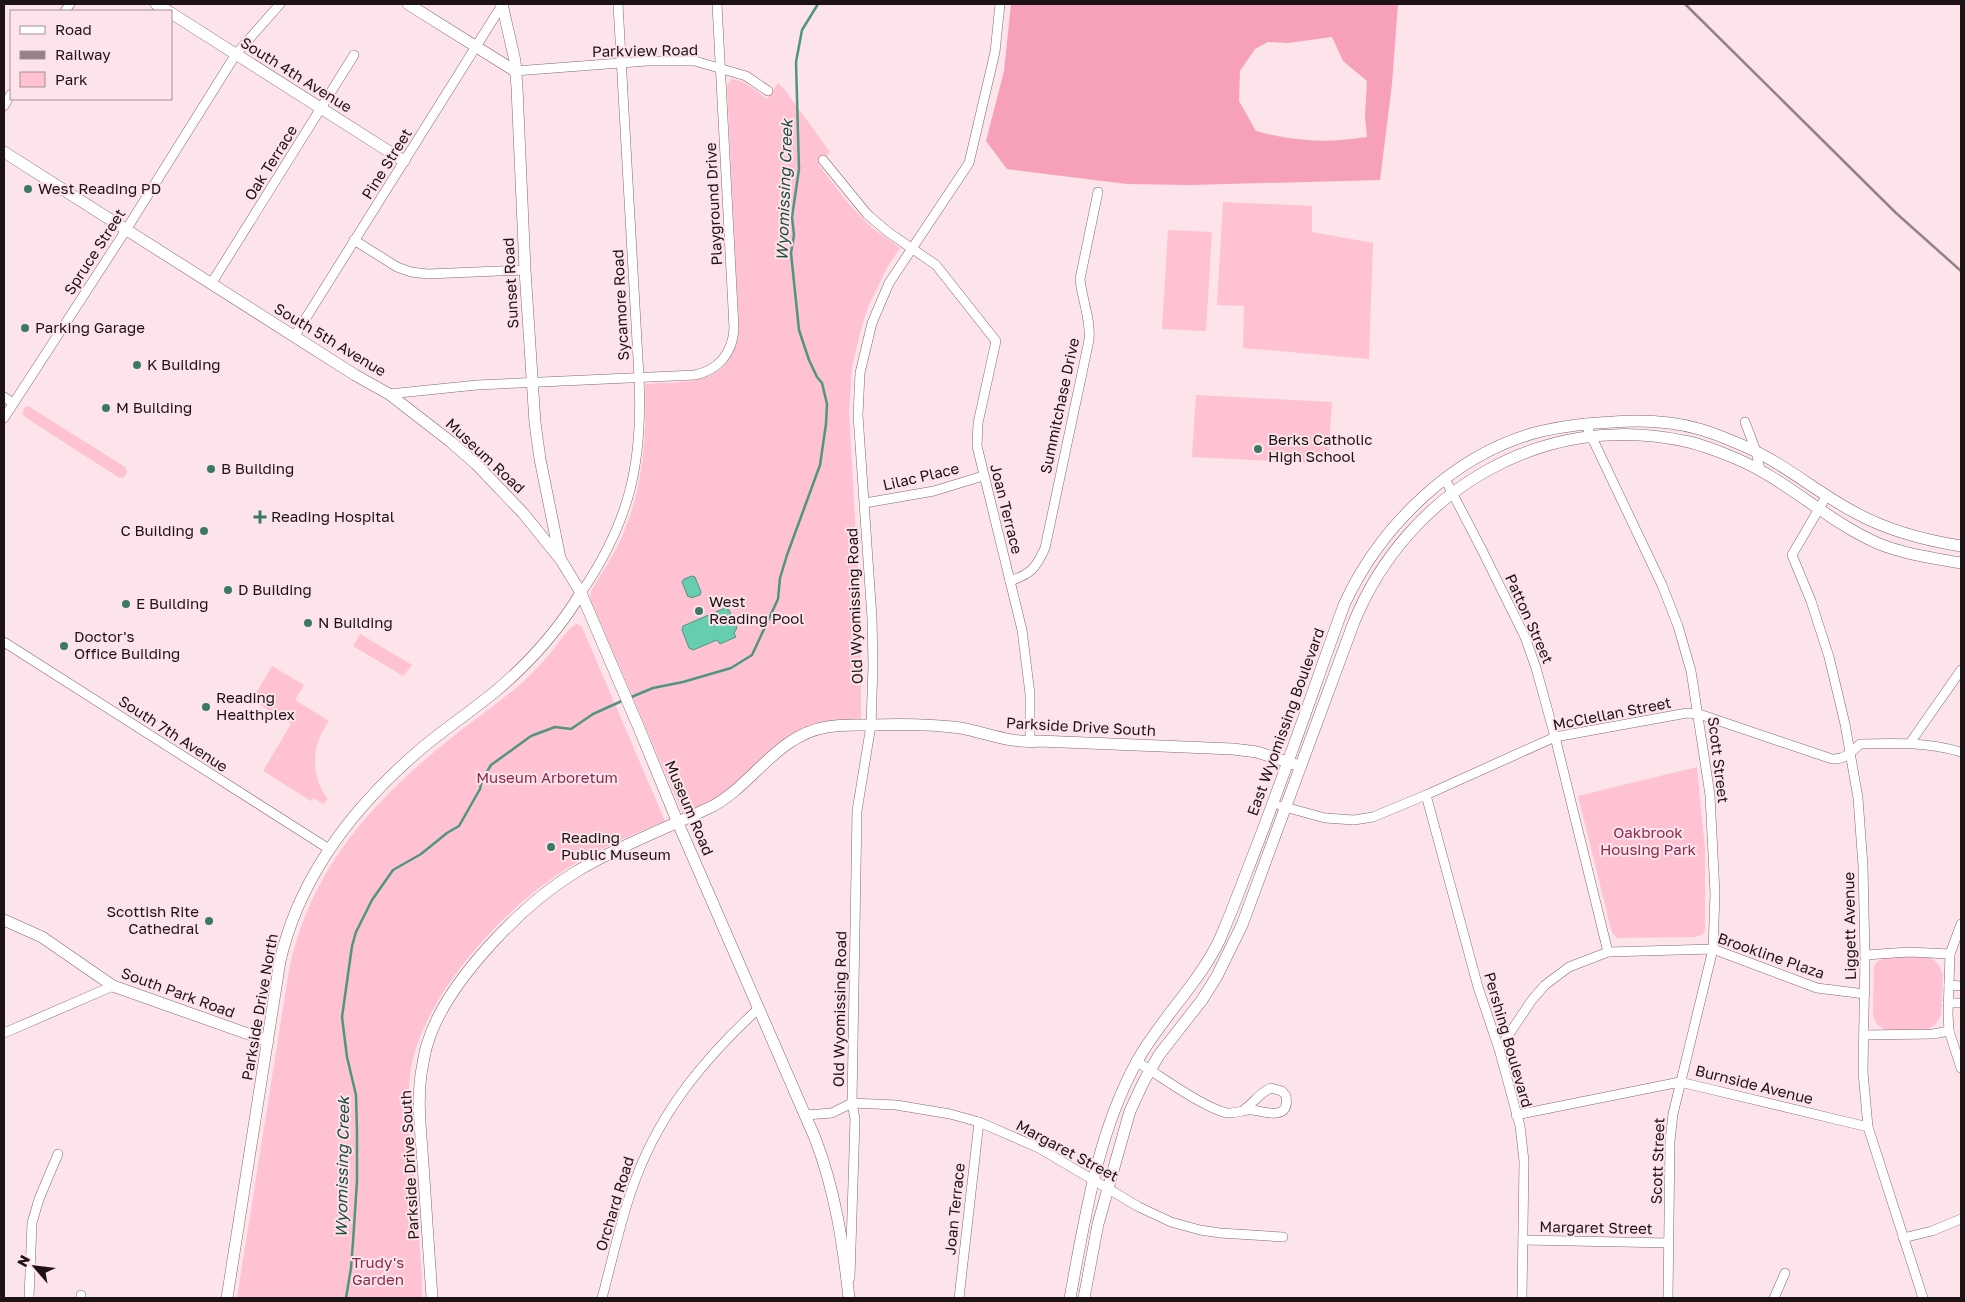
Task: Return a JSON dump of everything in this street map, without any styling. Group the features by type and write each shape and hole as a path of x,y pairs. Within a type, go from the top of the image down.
{"street":[{"name":"Spruce Street","path":"4,418 126,230 236,54 280,4"},
{"path":"408,4 515,71"},
{"name":"Sycamore Road","path":"581,593 613,539 622,519 640,439 639,377 618,4"},
{"name":"Playground Drive","path":"687,375 704,373 721,362 728,353 733,335 717,4"},
{"name":"Old Wyomissing Road","path":"849,1298 855,1119 852,1103 857,820 860,789 871,724 872,618 858,415 862,360 877,308 889,283 911,247 969,163 995,52 1000,4"},
{"name":"Pine Street","path":"294,337 502,5"},
{"name":"Sunset Road","path":"502,5 515,71 532,382 540,459 560,560"},
{"name":"South 4th Avenue","path":"172,14 404,161"},
{"name":"Oak Terrace","path":"211,284 354,55"},
{"name":"Parkview Road","path":"515,71 622,63 695,61 746,76 768,91"},
{"name":"South 5th Avenue","path":"4,152 294,337 389,394 477,385 687,375"},
{"path":"823,160 867,214 888,232 911,247"},
{"name":"Summitchase Drive","path":"1010,581 1028,574 1038,565 1045,548 1089,340 1089,323 1080,279 1098,192"},
{"path":"354,240 397,267 411,272 428,274 525,270"},
{"name":"Joan Terrace","path":"911,247 936,265 996,341 977,430 978,454 1022,630 1027,666 1030,742"},
{"name":"Museum Road","path":"389,394 476,464 523,513 560,560 581,593 824,1160 839,1218 849,1298"},
{"path":"4,397 12,403"},
{"name":"East Wyomissing Boulevard","path":"1070,1298 1097,1166 1112,1115 1137,1062 1155,1032 1195,982 1218,942 1273,803 1344,605 1363,568 1384,538 1405,514 1445,479 1481,456 1541,431 1585,423 1641,421 1683,425 1712,433 1756,451 1786,468 1853,512 1876,523 1914,537 1961,546"},
{"path":"1745,422 1756,451 1760,470"},
{"name":"Scott Street","path":"1585,423 1672,608 1689,664 1699,714 1710,795 1715,894 1713,949 1673,1114 1670,1141 1668,1298"},
{"name":"East Wyomissing Boulevard","path":"1084,1298 1096,1233 1125,1123 1150,1070 1174,1034 1208,990 1232,948 1356,617 1376,576 1414,527 1452,493 1507,460 1560,442 1590,436 1634,436 1684,440 1760,470 1856,532 1877,543 1909,553 1961,563"},
{"name":"Lilac Place","path":"865,504 934,491 983,476"},
{"name":"Patton Street","path":"1445,479 1468,520 1530,648 1555,737 1608,952"},
{"path":"1819,508 1827,495"},
{"name":"Liggett Avenue","path":"1819,508 1792,555 1811,601 1829,657 1845,724 1858,798 1863,866 1865,955 1863,1080 1868,1127 1923,1298"},
{"path":"1909,553 1914,537"},
{"path":"1363,568 1376,576"},
{"name":"Parkside Drive North","path":"227,1298 280,961 288,929 304,891 329,849 379,788 421,749 498,690 544,643 581,593"},
{"name":"South 7th Avenue","path":"4,642 329,849"},
{"path":"1910,743 1961,670"},
{"name":"McClellan Street","path":"1273,803 1326,818 1354,820 1373,817 1555,737 1687,713 1699,714 1832,759 1849,755 1860,744 1910,743 1932,745 1961,752"},
{"name":"Parkside Drive South","path":"432,1298 420,1092 427,1044 441,1013 454,991 495,941 547,892 596,860 714,806 783,746 803,734 823,727 846,724 896,724 955,728 1000,738 1030,742 1233,749 1257,752 1301,766"},
{"name":"Pershing Boulevard","path":"1426,795 1478,987 1498,1048 1520,1126 1524,1162 1522,1298"},
{"name":"South Park Road","path":"4,920 42,937 113,986 268,1041"},
{"path":"1961,924 1950,954 1948,1003 1949,1031 1961,1068"},
{"name":"Brookline Plaza","path":"1498,1048 1532,1000 1548,982 1569,967 1608,952 1713,949 1817,988 1864,994"},
{"path":"1865,955 1901,952 1950,954"},
{"path":"1949,985 1961,986"},
{"path":"4,1033 113,986"},
{"path":"1948,1003 1961,1004"},
{"name":"Orchard Road","path":"602,1298 635,1180 668,1111 692,1077 719,1046 759,1008"},
{"path":"1864,1035 1933,1034 1949,1031"},
{"path":"1137,1062 1219,1111 1234,1113 1249,1110 1278,1114 1285,1105 1286,1096 1282,1091 1271,1088 1262,1093 1250,1106 1242,1111"},
{"name":"Burnside Avenue","path":"1516,1115 1680,1082 1868,1127"},
{"name":"Margaret Street","path":"806,1115 832,1113 852,1103 911,1107 944,1113 978,1122 1039,1148 1147,1211 1187,1227 1220,1233 1283,1237"},
{"name":"Joan Terrace","path":"959,1298 978,1122"},
{"path":"29,1298 32,1223 39,1199 58,1154"},
{"path":"1903,1238 1932,1231 1961,1219"},
{"name":"Margaret Street","path":"1523,1240 1669,1243"},
{"path":"1774,1298 1785,1272"}],"green space":[{"path":"731,79 745,83 767,99 778,83 785,90 830,152 818,164 849,204 871,227 900,248 888,266 868,307 852,368 849,412 861,623 861,719 822,722 799,731 779,744 726,794 683,814 590,598 591,591 620,541 628,522 639,484 644,444 645,384 678,382 707,377 718,371 728,361 735,348 739,329 727,86"},
{"path":"1223,202 1312,206 1312,232 1373,243 1369,359 1243,348 1244,306 1217,305"},
{"path":"1168,230 1212,232 1206,331 1162,329"},
{"path":"1196,395 1332,402 1328,464 1192,457"},
{"path":"28,406 125,467 126,475 122,478 118,477 28,419 22,414 25,407"},
{"name":"Museum Arboretum","path":"577,624 582,627 665,821 598,851 560,873 536,890 488,935 466,961 445,989 429,1018 417,1047 410,1075 409,1096 422,1298 237,1298 289,970 299,934 311,902 327,871 367,816 417,767 523,682 549,655 566,633"},
{"path":"360,634 412,665 403,676 353,646"},
{"path":"272,666 304,685 295,700 329,721 319,740 315,760 318,780 328,799 323,804 314,798 311,801 263,771 291,724 252,700"},
{"name":"Oakbrook Housing Park","path":"1697,767 1705,849 1705,930 1703,934 1695,937 1617,938 1612,933 1578,796"},
{"path":"1887,957 1930,957 1938,964 1943,974 1941,1015 1936,1024 1927,1030 1885,1030 1877,1024 1873,1016 1874,966 1878,961"}],"shaded area":[{"path":"1011,4 1398,4 1392,84 1380,180 1190,185 1127,184 1007,169 986,141 1004,71","holes":["1332,37 1343,61 1367,81 1365,116 1367,137 1325,141 1270,135 1256,131 1239,101 1240,71 1255,49 1268,42 1288,43"]},
{"path":"692,576 695,577 701,592 700,595 691,598 690,596 688,597 682,582 684,579"},
{"path":"725,608 729,610 737,628 734,633 736,637 720,644 717,640 693,650 689,648 682,630 683,626"}],"waterway":[{"name":"Wyomissing Creek","path":"629,698 653,688 683,682 731,668 752,655 778,599 780,578 787,555 820,465 827,404 822,383 809,360 799,330 791,253 794,235 792,217 799,169 796,62 802,30 818,4"},
{"name":"Wyomissing Creek","path":"346,1298 353,1242 357,1181 357,1132 356,1095 347,1057 342,1017 352,946 356,932 372,900 393,870 421,854 459,826 491,765 531,736 555,727 571,729 593,714 624,700"}],"railway":[{"path":"1685,4 1896,213 1961,271"}],"place":[{"name":"West Reading PD","path":"28,189"},
{"name":"Parking Garage","path":"25,328"},
{"name":"K Building","path":"137,365"},
{"name":"M Building","path":"106,408"},
{"name":"Berks Catholic High School","path":"1258,449"},
{"name":"B Building","path":"211,469"},
{"name":"Reading Hospital","path":"260,517"},
{"name":"C Building","path":"204,531"},
{"name":"D Building","path":"228,590"},
{"name":"E Building","path":"126,604"},
{"name":"West Reading Pool","path":"699,611"},
{"name":"N Building","path":"308,623"},
{"name":"Doctor's Office Building","path":"64,646"},
{"name":"Reading Healthplex","path":"206,707"},
{"name":"Reading Public Museum","path":"551,847"},
{"name":"Scottish Rite Cathedral","path":"209,921"}],"park label":[{"name":"Trudy's Garden","path":"378,1272"}]}
